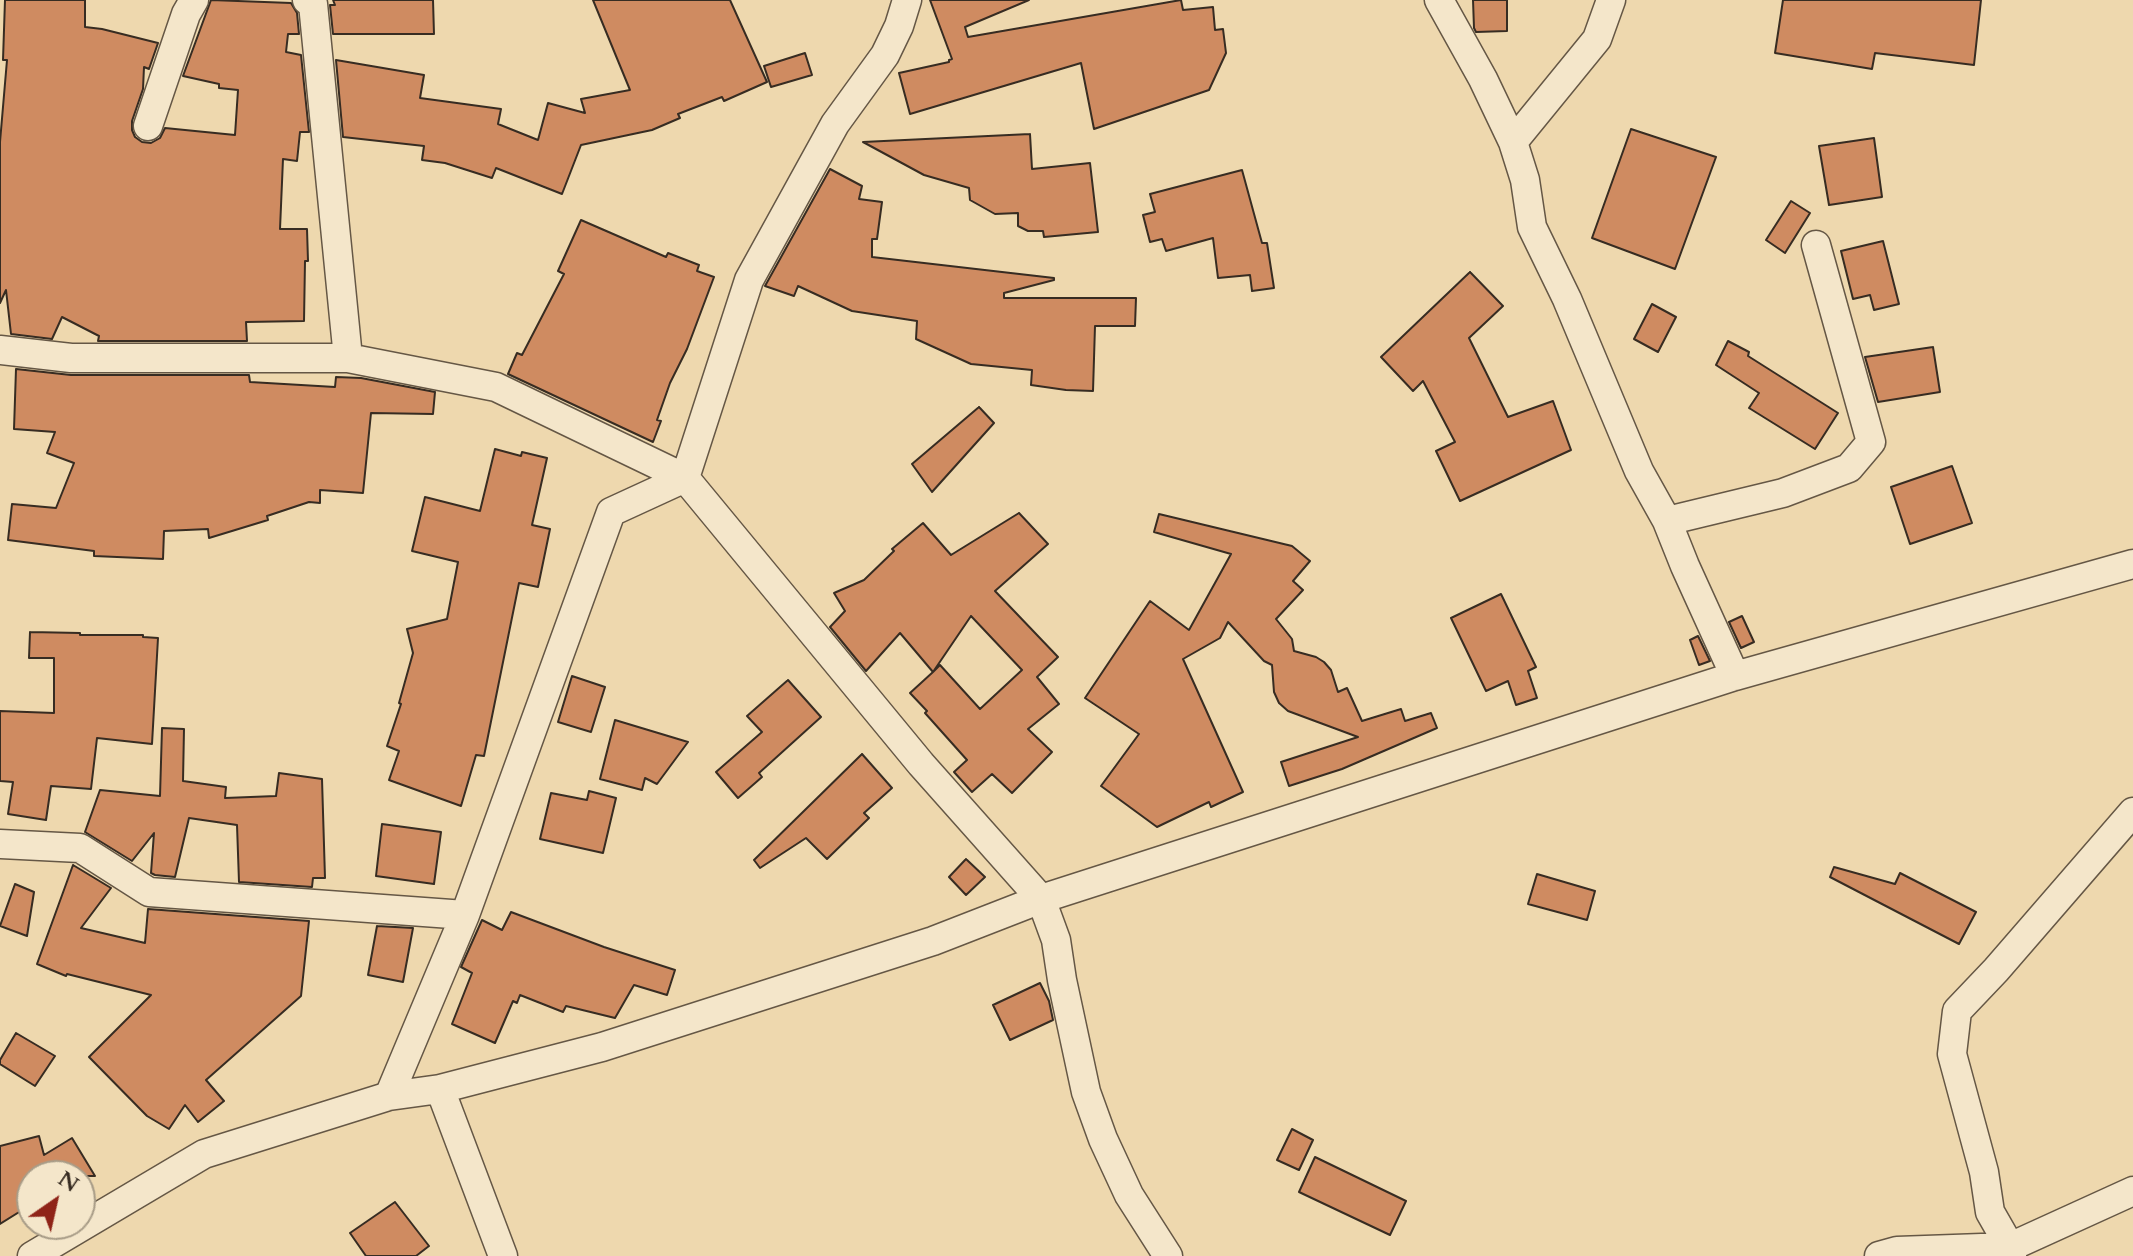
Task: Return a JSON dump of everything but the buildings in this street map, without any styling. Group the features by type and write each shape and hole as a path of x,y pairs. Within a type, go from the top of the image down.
{"street":[{"path":"148,126 186,14 194,0"},
{"path":"307,0 313,4 348,358"},
{"path":"389,1096 465,915 611,512 685,478 749,280 835,124 885,55 907,0"},
{"path":"1439,0 1483,79 1513,142 1525,180 1532,227 1567,299 1639,471 1667,521 1735,676"},
{"path":"1513,142 1597,39 1611,0"},
{"path":"1667,521 1783,493 1849,468 1871,442 1816,245"},
{"path":"0,350 71,358 348,358 496,387 685,478 921,764 1041,899 1056,940 1086,1092 1103,1139 1129,1195 1168,1256"},
{"path":"32,1256 204,1154 389,1096 440,1089 602,1047 933,941 1041,899 1735,676 2133,564"},
{"path":"2011,1252 1990,1212 1984,1172 1952,1054 1957,1011 2133,812"},
{"path":"0,844 80,848 149,892 465,915"},
{"path":"440,1089 503,1256"},
{"path":"1879,1256 1897,1251 2011,1252 2133,1191"}]}
